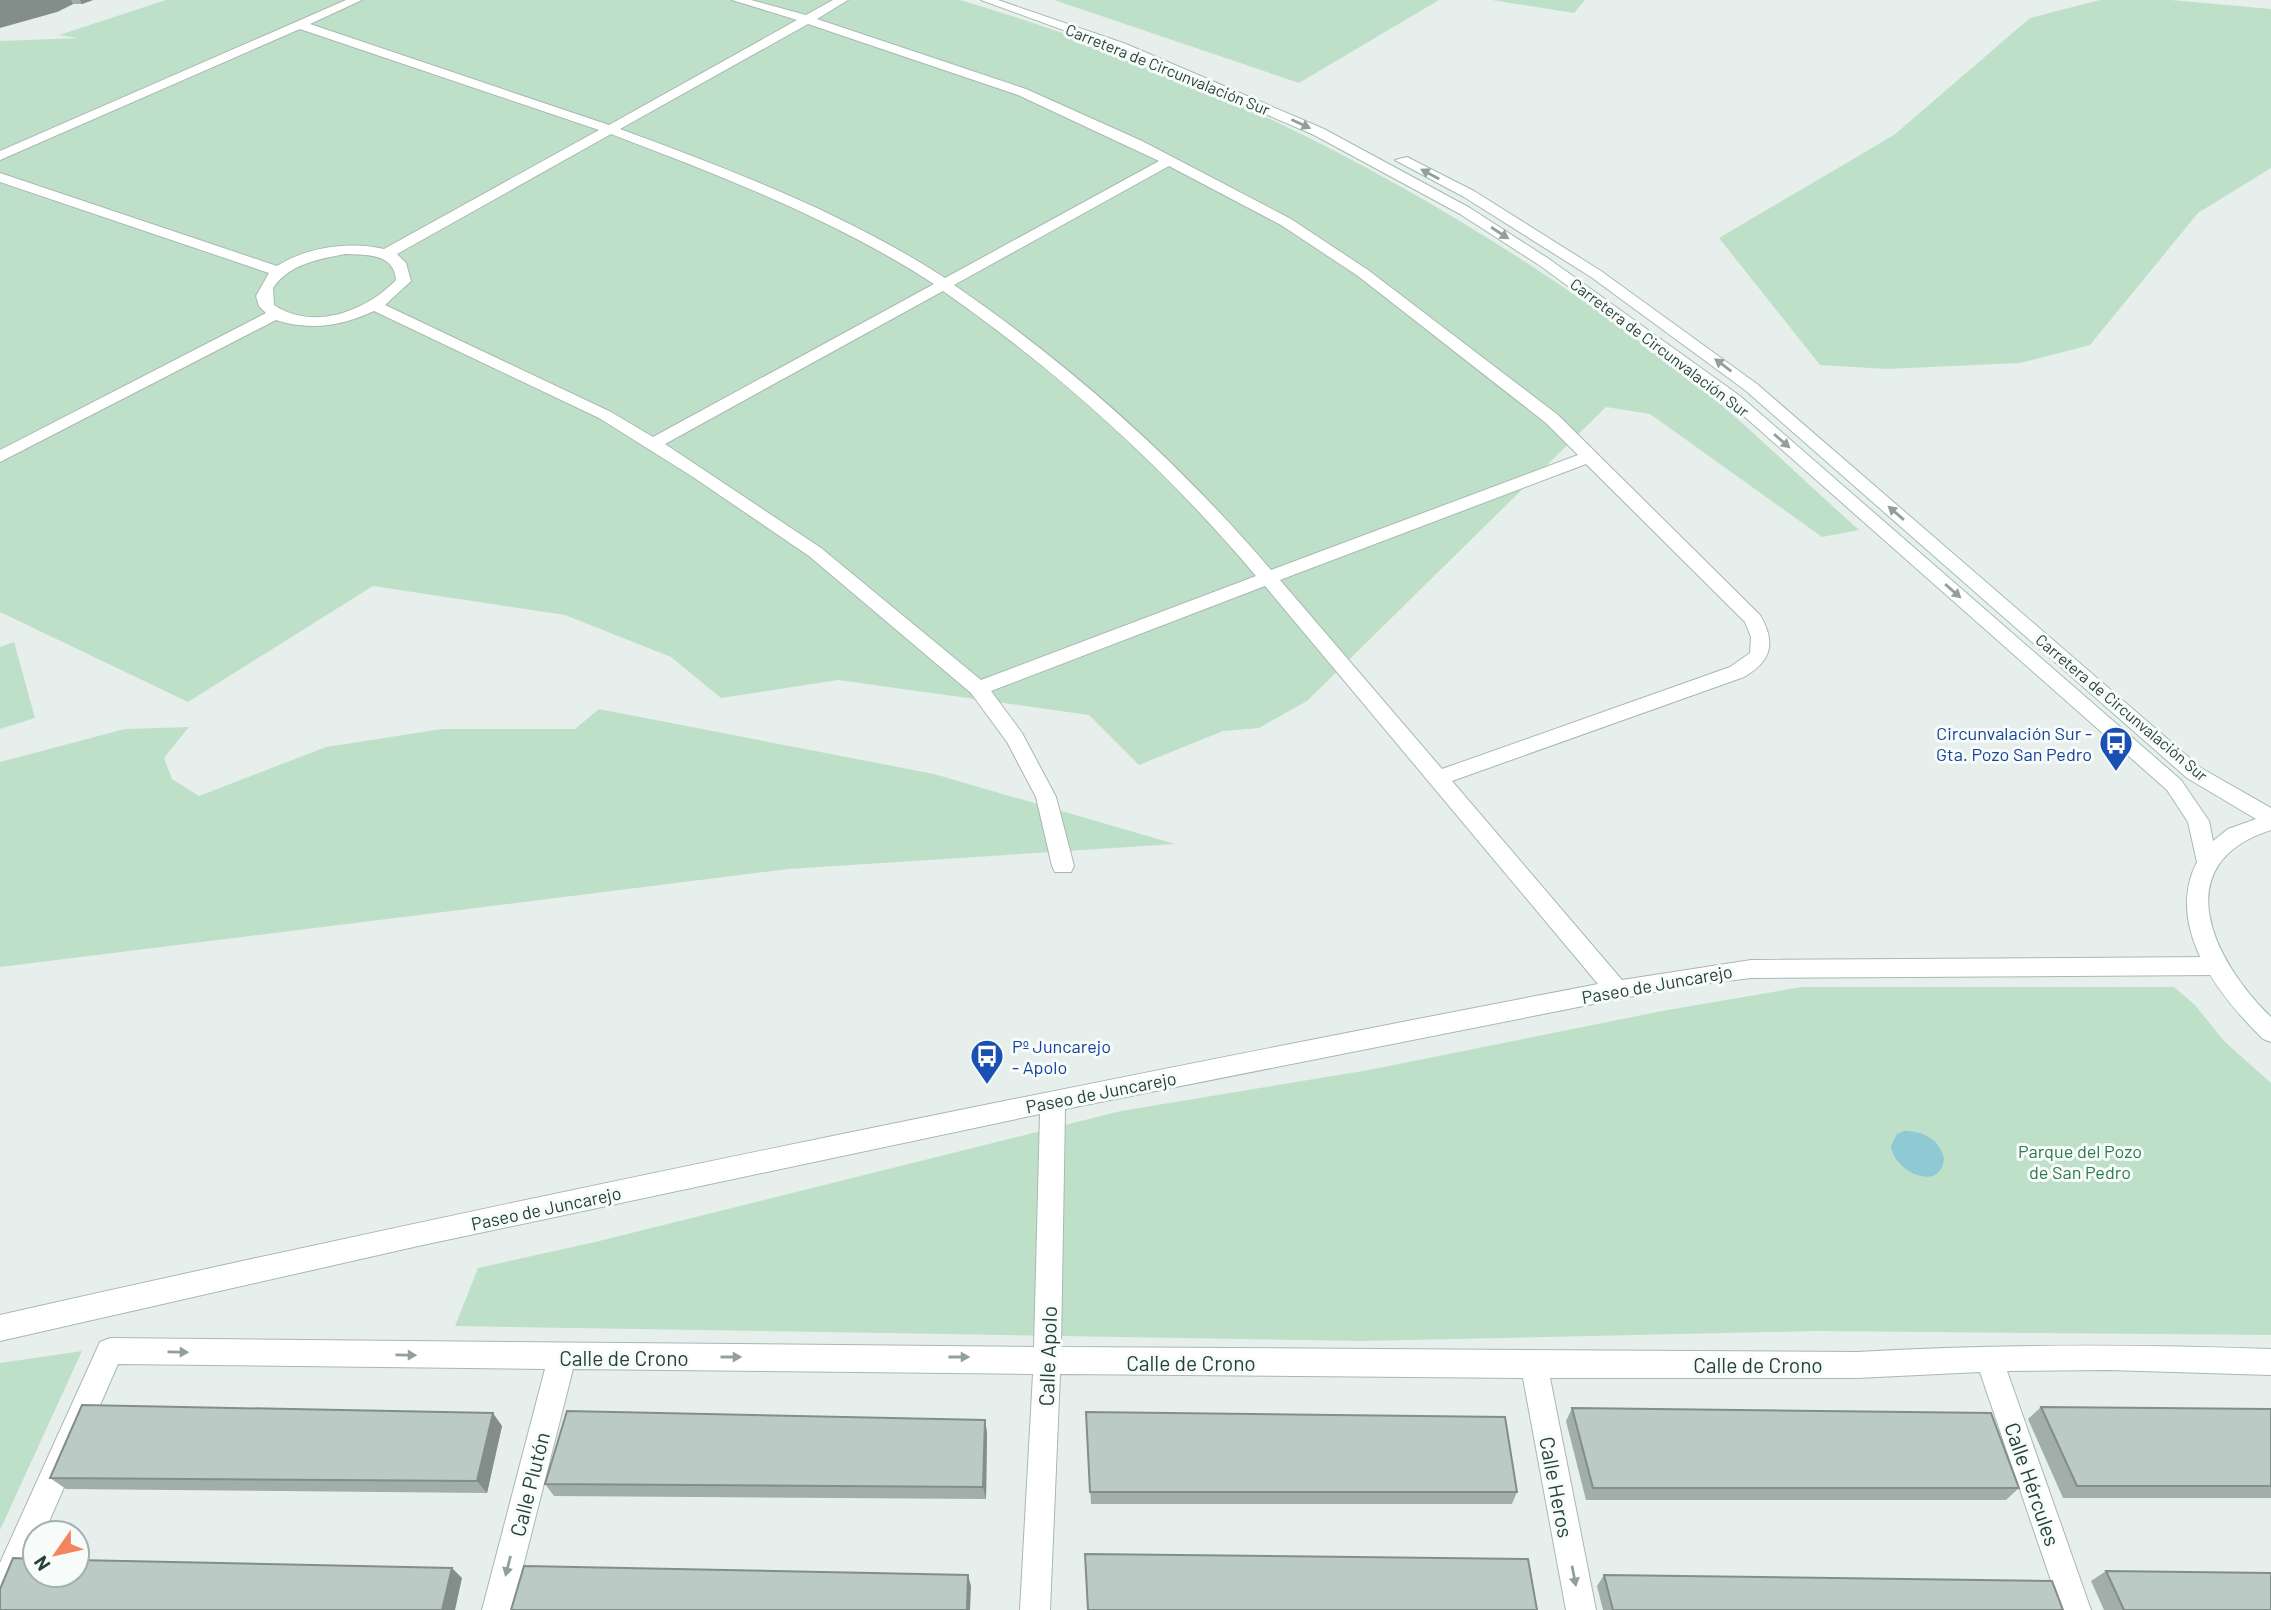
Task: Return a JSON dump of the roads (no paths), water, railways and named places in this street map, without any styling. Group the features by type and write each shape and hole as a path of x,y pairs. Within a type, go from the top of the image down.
{"street":[{"path":"0,156 356,0"},
{"path":"738,0 890,44 1023,92 1169,161 1286,222 1363,273 1552,419 1753,619 1762,637 1762,650 1753,663 1737,671 1437,779"},
{"path":"386,254 842,0"},
{"name":"Carretera de Circunvalación Sur","path":"987,0 1122,47 1223,88 1320,132 1465,211 1641,330 1734,399 2174,785 2198,821 2207,861"},
{"name":"Carretera de Circunvalación Sur","path":"1023,0 1150,43 1246,82 1469,194 1596,274 1751,387 2194,773 2271,820"},
{"path":"300,24 608,131 801,206 909,262 984,313 1066,379 1170,470 1267,578 1617,990"},
{"path":"653,444 1169,161"},
{"path":"0,177 279,272"},
{"path":"367,250 386,254 399,261 405,270 404,281 395,293 376,306 337,319 314,321 276,314 266,305 263,295 268,282 279,272 322,254 367,250"},
{"path":"376,306 605,415 815,552 978,688 1015,738 1046,797 1063,866"},
{"path":"0,457 276,314"},
{"path":"978,688 1589,457"},
{"path":"2271,820 2235,835 2207,861 2196,891 2199,926 2215,965 2252,1015 2271,1032"},
{"name":"Paseo de Juncarejo","path":"0,1328 285,1262 1053,1101 1617,990 1751,969 2215,965"},
{"name":"Calle Apolo","path":"1035,1610 1047,1360 1053,1101"},
{"name":"Calle de Crono","path":"0,1597 110,1351 1534,1364 1857,1364 1989,1358 2271,1362"},
{"name":"Calle Plutón","path":"497,1610 562,1357"},
{"name":"Calle Hércules","path":"1989,1358 2076,1610"},
{"name":"Calle Heros","path":"1534,1364 1581,1610"}],"water":[{"path":"1904,1131 1929,1137 1942,1151 1944,1158 1941,1169 1935,1175 1927,1177 1909,1171 1894,1156 1891,1146 1897,1134"}],"place":[{"name":"Circunvalación Sur - Gta. Pozo San Pedro","path":"2116,773"},
{"name":"Pº Juncarejo - Apolo","path":"987,1086"}],"park label":[{"name":"Parque del Pozo de San Pedro","path":"2080,1161"}]}
